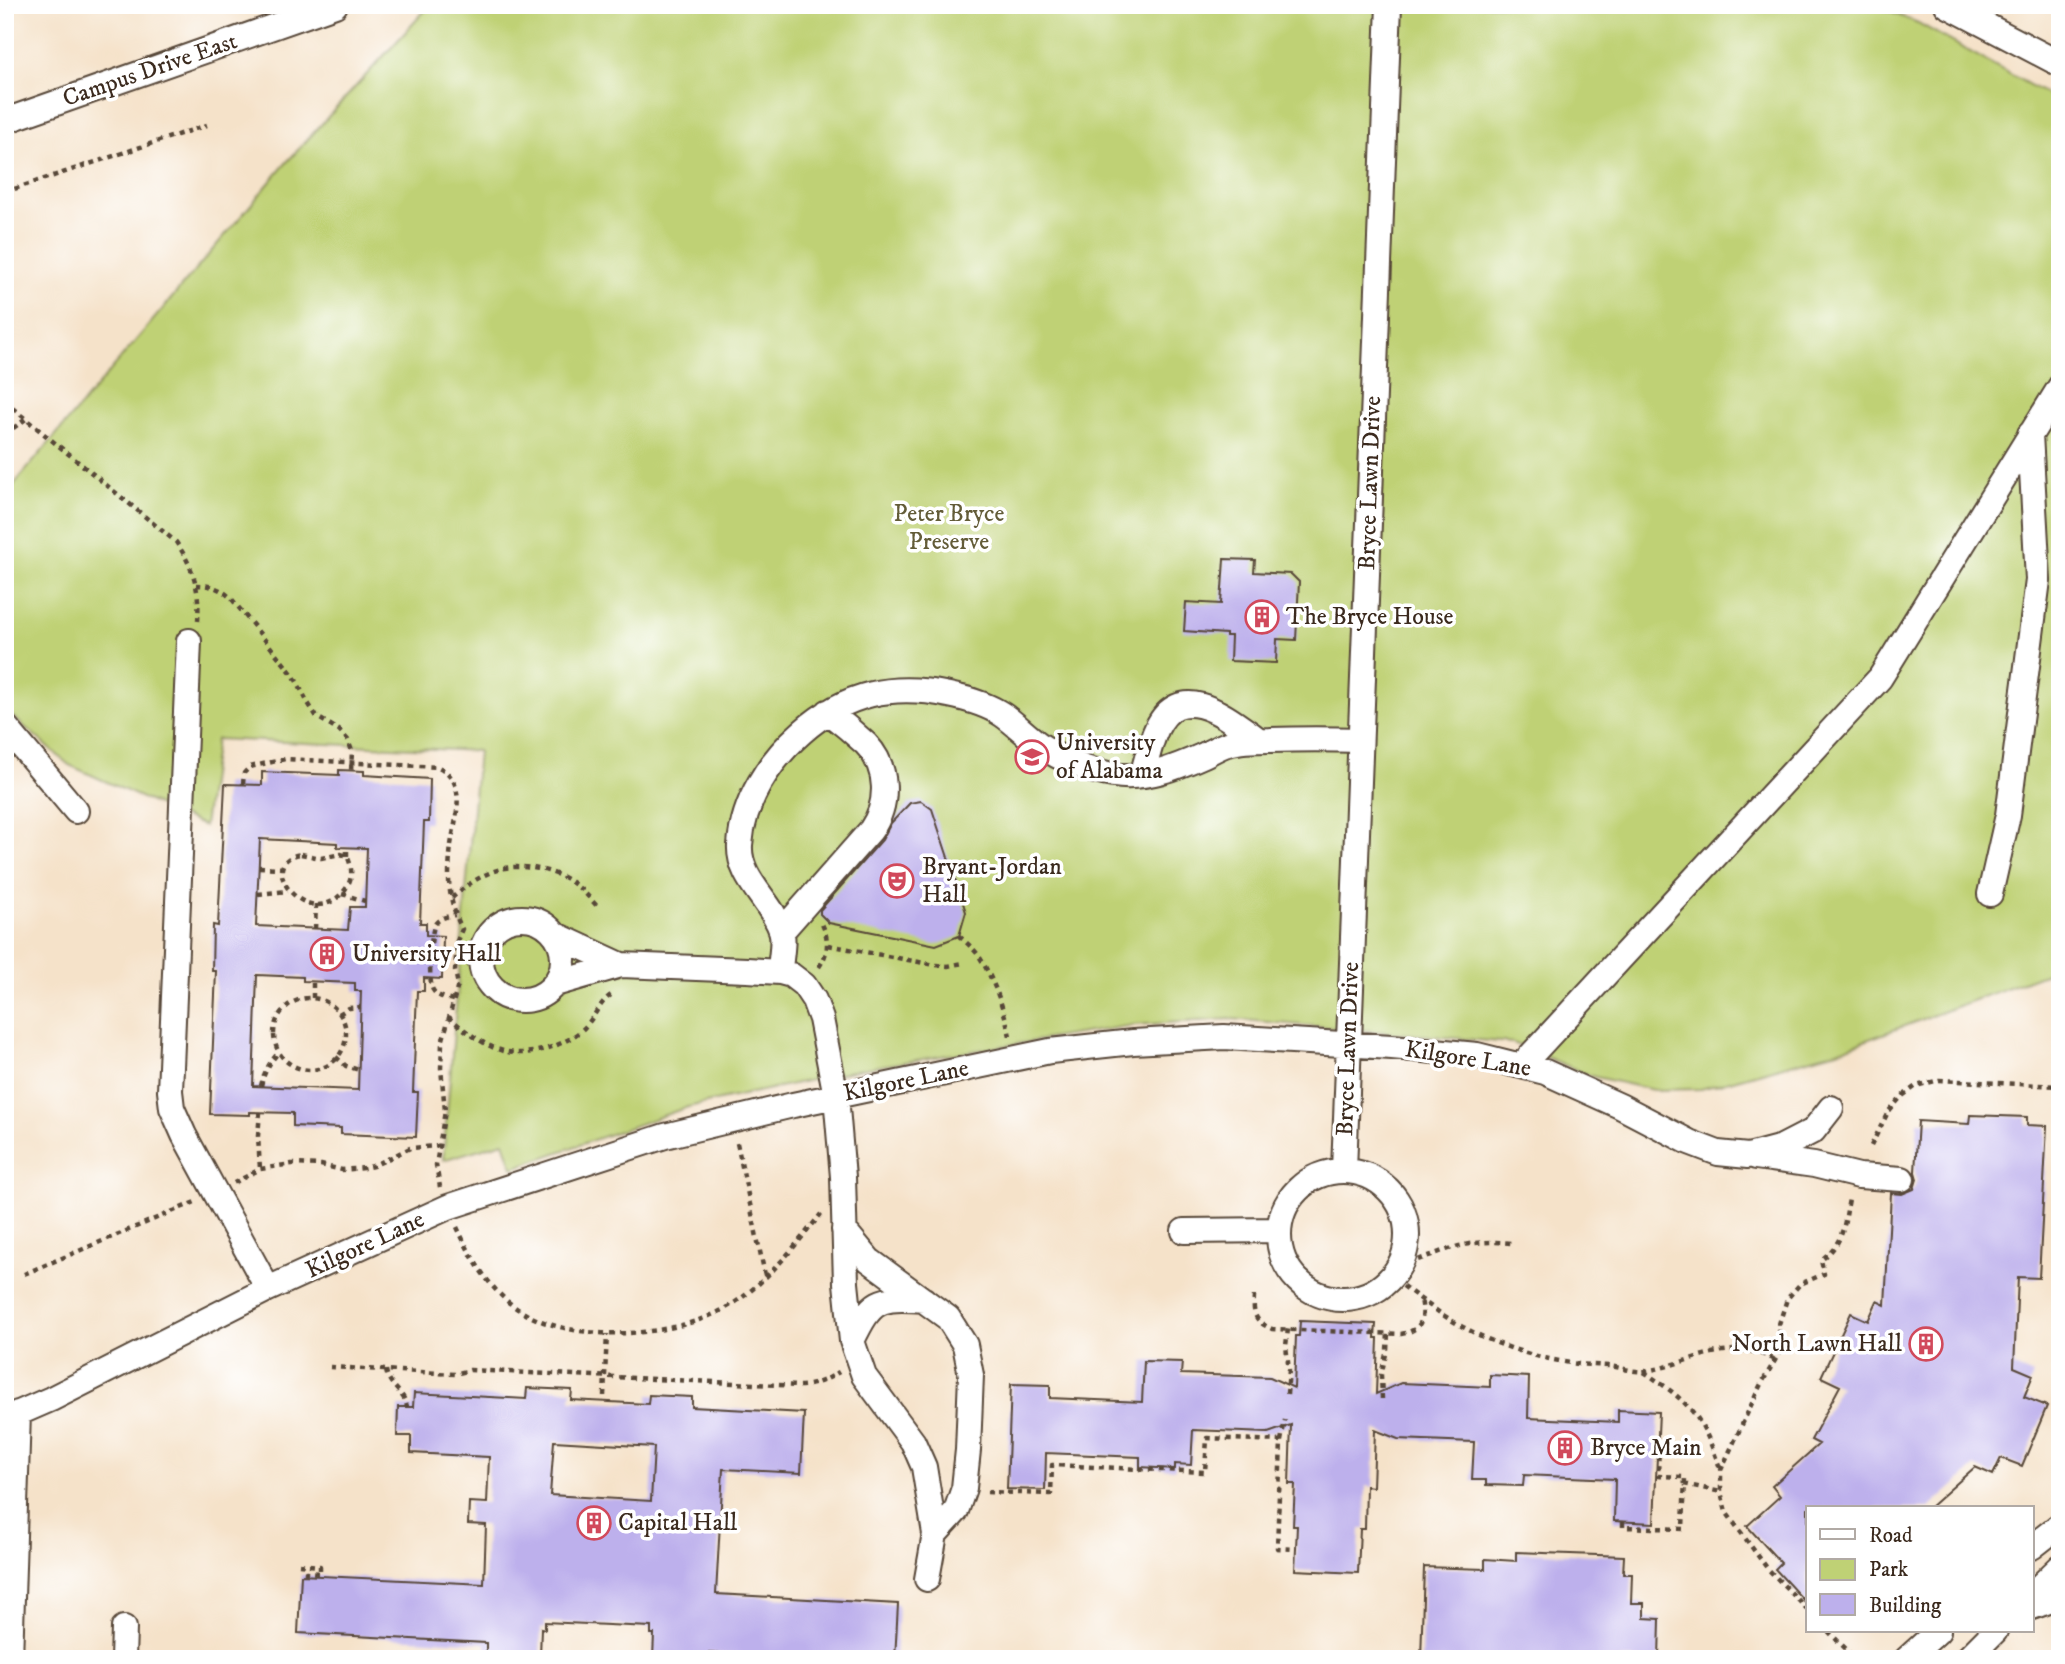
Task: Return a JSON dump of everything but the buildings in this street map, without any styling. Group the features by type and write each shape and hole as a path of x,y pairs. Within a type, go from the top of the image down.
{"street":[{"name":"Campus Drive East","path":"5,121 335,5"},
{"name":"Bryce Lawn Drive","path":"1344,1170 1389,5"},
{"path":"1947,5 2060,64"},
{"path":"1521,1066 1880,678 2060,387"},
{"path":"1990,894 2008,815 2038,580 2031,435"},
{"path":"189,641 170,1091 172,1108 268,1289"},
{"path":"780,972 782,931 748,878 740,849 744,818 764,776 783,748 828,712 864,696 893,690 921,690 974,701 1002,714 1040,745 1080,768 1115,775 1159,773 1228,744 1315,738 1360,740"},
{"path":"1142,775 1157,729 1167,713 1183,704 1201,704 1219,711 1259,740"},
{"path":"782,931 871,830 881,813 884,800 883,775 873,754 828,712"},
{"path":"5,726 76,811"},
{"path":"522,918 535,920 556,935 564,960 555,984 546,993 534,999 509,998 488,983 482,972 483,946 489,934 498,926 522,918"},
{"path":"556,935 621,965"},
{"path":"555,984 621,965 780,972 800,981 814,1000 821,1019 836,1096 843,1177 846,1283 852,1341 864,1376 913,1442 924,1467 936,1534 928,1579"},
{"name":"Kilgore Lane","path":"12,1416 51,1399 268,1289 448,1207 665,1136 1049,1051 1133,1042 1224,1037 1477,1055 1545,1072 1620,1106 1689,1142 1718,1153 1748,1156 1782,1147 1812,1131 1831,1108"},
{"path":"1748,1156 1859,1176 1902,1179"},
{"path":"1344,1170 1365,1174 1384,1185 1398,1202 1406,1223 1407,1244 1400,1265 1387,1282 1368,1294 1347,1299 1325,1296 1305,1287 1290,1271 1280,1251 1279,1230 1283,1211 1293,1194 1307,1181 1325,1173 1344,1170"},
{"path":"844,1230 869,1260 948,1318 965,1345 971,1375 964,1488 956,1511 936,1534"},
{"path":"1184,1231 1279,1230"},
{"path":"852,1341 864,1315 879,1302 897,1298 924,1300"},
{"path":"10,1659 12,1416"},
{"path":"2034,1545 2060,1525"},
{"path":"2034,1592 2060,1567"},
{"path":"2034,1606 2060,1597"},
{"path":"123,1659 124,1628"},
{"path":"1907,1659 1937,1632"},
{"path":"1967,1659 1994,1632"}],"path":[{"path":"5,192 207,125"},
{"path":"5,402 176,542 188,560 199,605 198,624 189,641"},
{"path":"5,434 26,419"},
{"path":"196,585 209,585 223,590 232,598 294,676 317,717 339,730 348,740 352,751 351,771"},
{"path":"243,784 244,773 250,766 285,759 438,767 447,771 453,780 458,794 449,880 455,915 462,929 457,941 458,985 442,1043 440,1068 444,1111 436,1165 448,1207 478,1268 498,1292 522,1311 549,1323 607,1334 667,1329 701,1318 729,1306 753,1289 804,1235 825,1208"},
{"path":"347,847 347,856 352,867 351,879 342,894 327,903 306,903 288,891 283,881 282,868 286,859 292,856 347,856"},
{"path":"259,867 282,868"},
{"path":"452,898 467,885 503,868 528,867 555,874 578,886 598,907"},
{"path":"258,894 288,891"},
{"path":"342,894 365,901"},
{"path":"315,929 316,905"},
{"path":"453,1000 439,996 432,990 430,982 432,933 436,923 444,917 455,915"},
{"path":"959,936 978,955 990,978 1005,1016 1015,1058"},
{"path":"828,945 935,965 963,963"},
{"path":"313,981 313,998"},
{"path":"448,1017 475,1038 489,1045 505,1051 523,1052 563,1042 582,1030 606,998 614,993"},
{"path":"313,998 326,1002 339,1014 345,1030 345,1042 336,1058 321,1068 297,1067 287,1062 279,1052 274,1030 277,1019 293,1002 313,998"},
{"path":"339,1014 349,1008 360,1007"},
{"path":"261,1086 264,1072 279,1052"},
{"path":"336,1058 346,1066 359,1070"},
{"path":"1871,1146 1888,1112 1901,1097 1916,1086 1939,1080 2060,1086"},
{"path":"260,1112 260,1169"},
{"path":"736,1137 765,1276"},
{"path":"1721,1470 1760,1386 1780,1352 1779,1324 1787,1299 1800,1284 1824,1274 1821,1260 1832,1252 1841,1238 1849,1199"},
{"path":"1418,1260 1463,1244 1511,1244"},
{"path":"1403,1286 1452,1321 1489,1339 1528,1354 1572,1364 1643,1371 1708,1353 1730,1350 1765,1354 1775,1360"},
{"path":"1254,1296 1256,1318 1272,1329 1388,1334 1412,1332 1419,1325 1423,1308 1421,1299"},
{"path":"1287,1394 1288,1329"},
{"path":"604,1396 607,1334"},
{"path":"1382,1399 1381,1375 1388,1334"},
{"path":"330,1367 455,1374 470,1370 797,1386 810,1386 826,1381 842,1370"},
{"path":"386,1370 387,1377 407,1402 407,1407"},
{"path":"1643,1371 1685,1403 1698,1420 1721,1470 1721,1492 1726,1512 1767,1568 1806,1608"},
{"path":"1285,1420 1281,1441 1277,1548 1296,1549"},
{"path":"983,1491 1051,1494 1052,1465 1205,1472 1206,1437 1281,1441"},
{"path":"1623,1522 1623,1527 1683,1529 1685,1477 1658,1476 1658,1443"},
{"path":"1684,1484 1721,1492"},
{"path":"299,1564 320,1566 320,1573 306,1572 306,1575"},
{"path":"1829,1632 1856,1659"}],"green space":[{"name":"Peter Bryce Preserve","path":"430,5 1873,5 1918,23 2060,102 2060,968 1837,1051 1701,1089 1653,1090 1591,1076 1513,1043 1231,1019 1134,1025 861,1069 688,1107 513,1168 504,1142 443,1160 478,751 216,739 204,826 69,765 5,710 5,495 287,162"}],"place":[{"name":"The Bryce House","path":"1262,617"},
{"name":"University of Alabama","path":"1032,757"},
{"name":"Bryant-Jordan Hall","path":"897,881"},
{"name":"University Hall","path":"327,954"},
{"name":"North Lawn Hall","path":"1926,1344"},
{"name":"Bryce Main","path":"1565,1448"},
{"name":"Capital Hall","path":"594,1523"}]}
